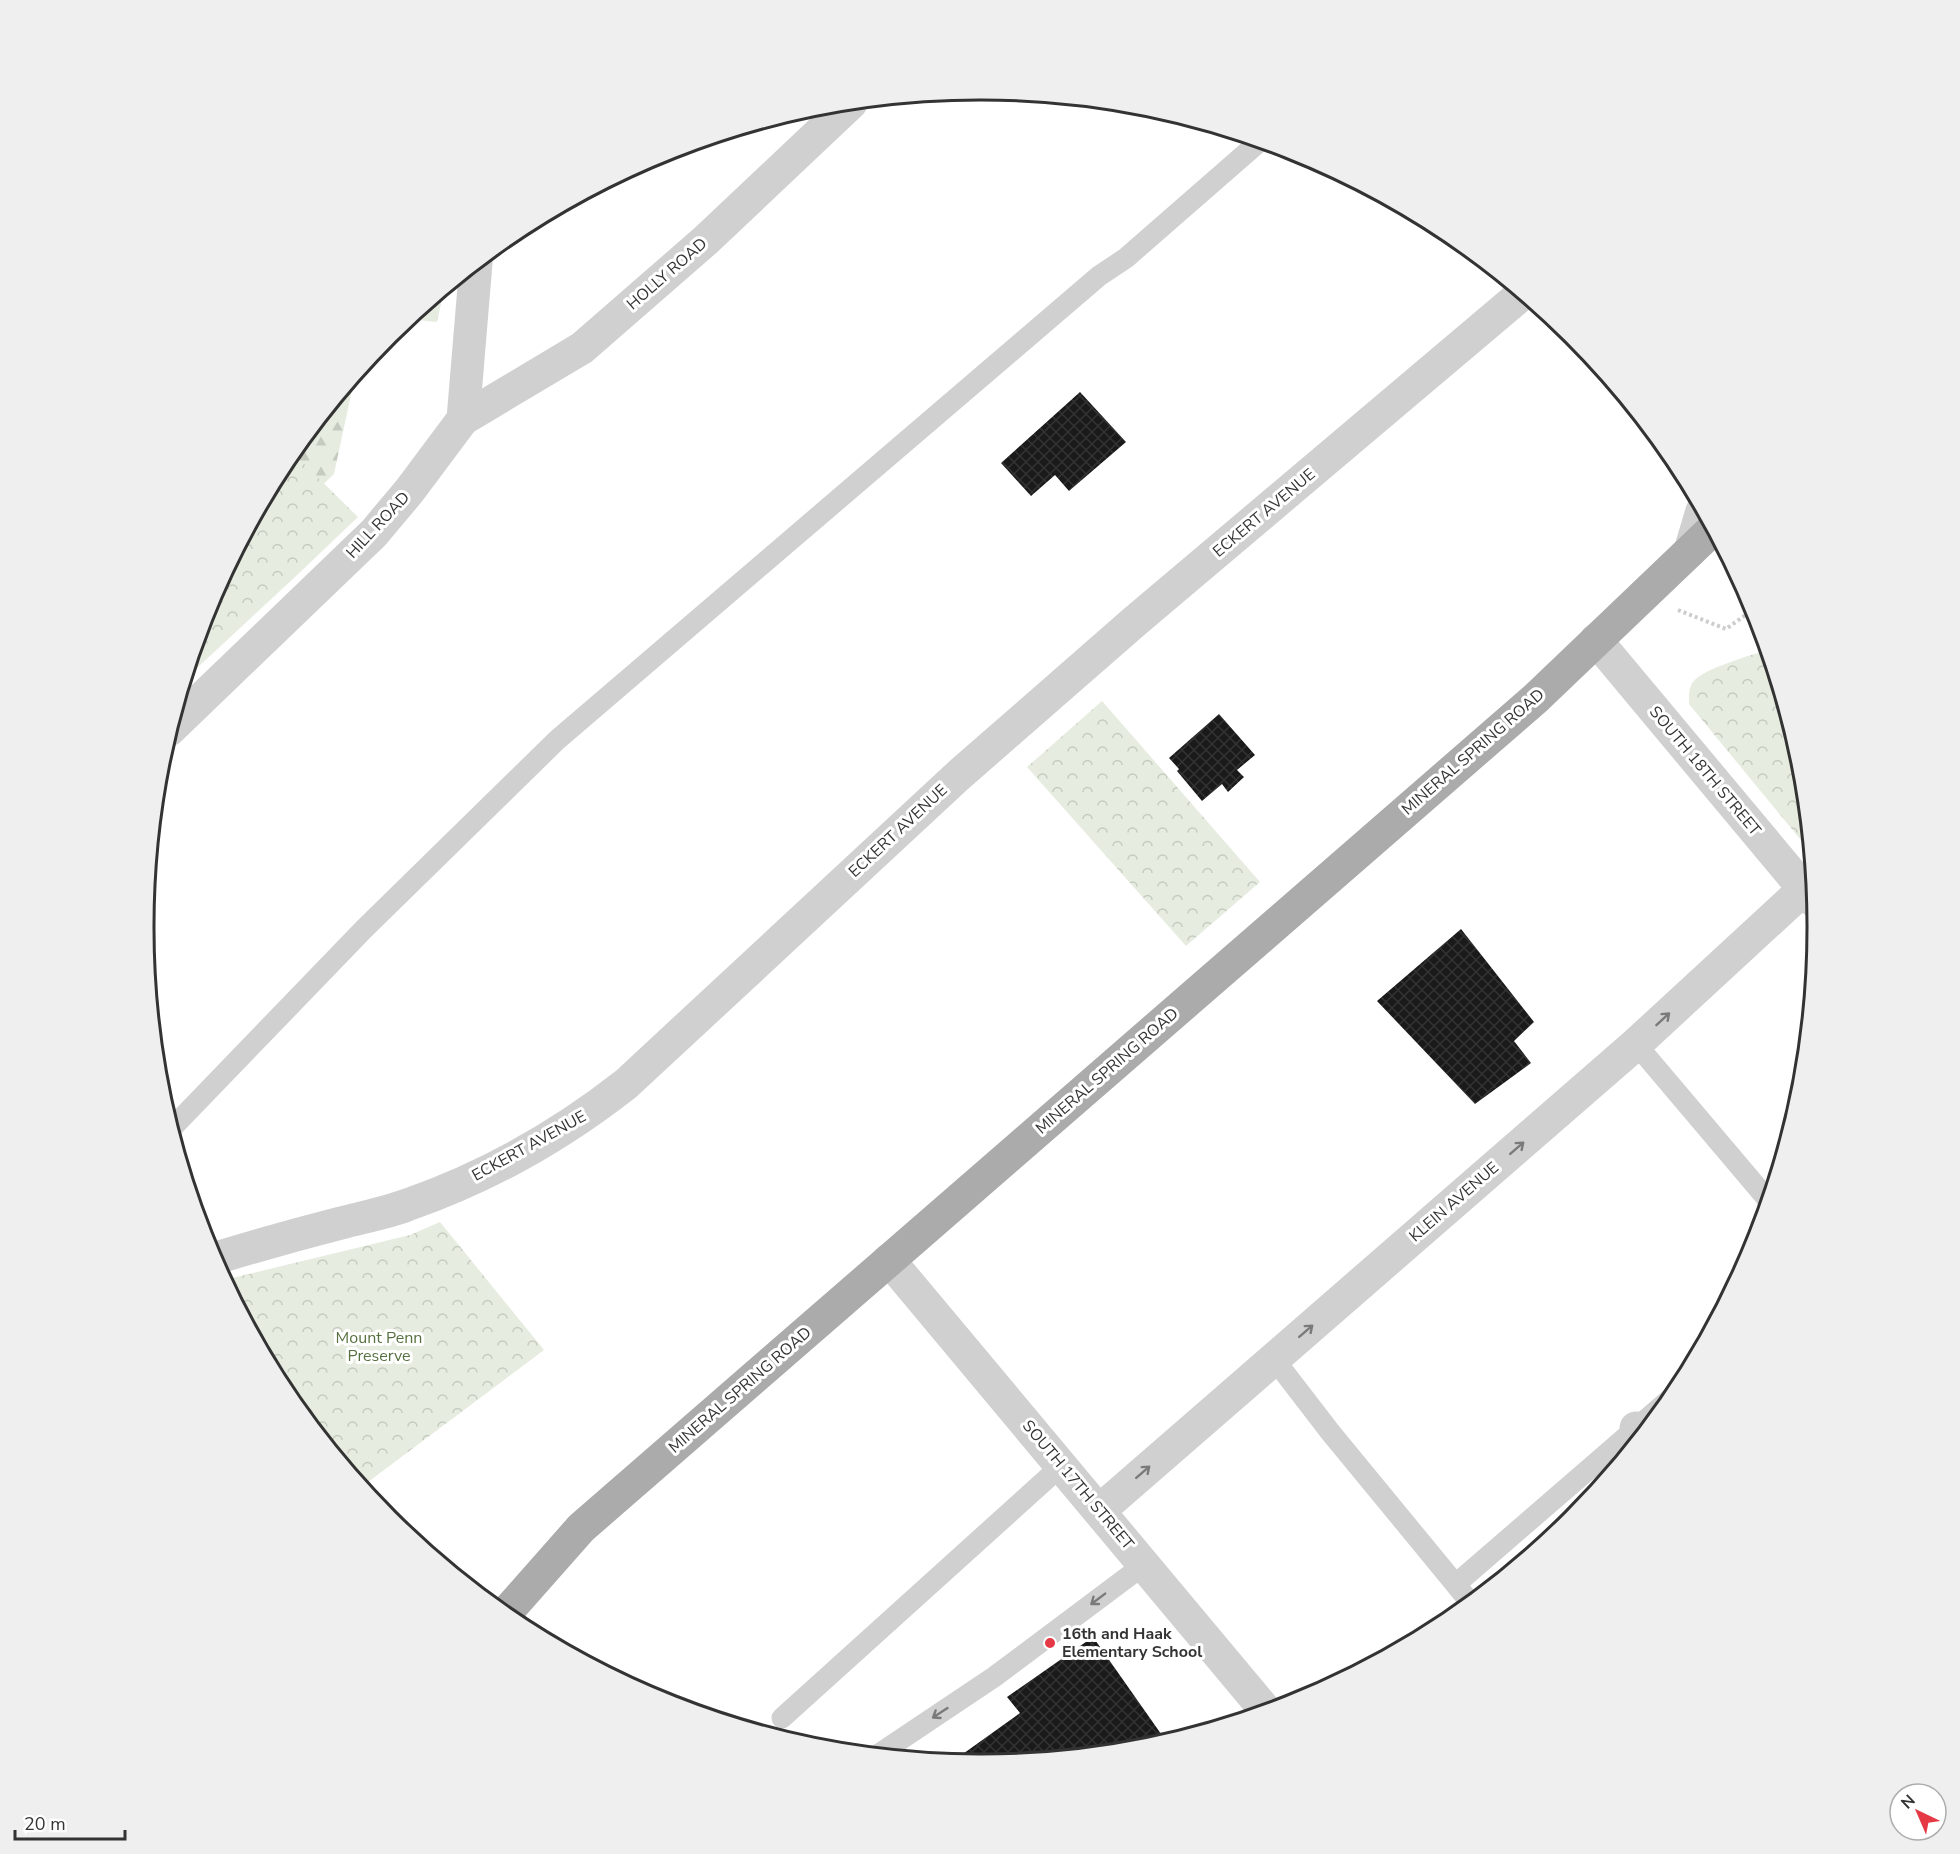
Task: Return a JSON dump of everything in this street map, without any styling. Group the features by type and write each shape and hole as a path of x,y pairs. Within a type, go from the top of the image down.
{"main road":[{"name":"MINERAL SPRING ROAD","path":"511,1607 581,1528 1535,699 1701,540"}],"street":[{"name":"HOLLY ROAD","path":"463,419 582,348 706,240 841,113"},
{"path":"463,419 475,272"},
{"name":"ECKERT AVENUE","path":"222,1256 406,1206 474,1178 592,1111 626,1083 969,766 1134,622 1516,299"},
{"name":"HILL ROAD","path":"181,719 374,533 410,490 463,419"},
{"path":"1701,540 1702,524"},
{"name":"SOUTH 18TH STREET","path":"1596,640 1806,891"},
{"name":"KLEIN AVENUE","path":"1099,1511 1806,898"},
{"name":"SOUTH 17TH STREET","path":"890,1260 1261,1704"}],"lane":[{"path":"177,1122 364,929 557,740 1099,276 1126,258 1253,147"},
{"path":"1636,1044 1763,1194"},
{"path":"1274,1359 1331,1433 1465,1596"},
{"path":"1456,1584 1626,1442"},
{"path":"782,1718 1061,1466"},
{"path":"888,1748 994,1677 1145,1564"}],"path":[{"path":"1643,596 1726,629 1746,615"}],"green space":[{"path":"442,300 437,322 420,320"},
{"path":"352,391 334,474 235,569 264,514 293,468 324,424"},
{"path":"299,459 358,517 194,670 216,611 239,561 264,514"},
{"path":"1760,652 1791,766 1801,841 1689,704 1689,692 1694,681 1699,676 1727,663"},
{"path":"1102,701 1260,882 1186,946 1027,767"},
{"name":"Mount Penn Preserve","path":"440,1222 544,1350 368,1482 324,1430 293,1386 264,1340 232,1278 410,1235"}],"building":[{"path":"1080,392 1126,442 1069,491 1055,475 1031,496 1001,463"},
{"path":"1219,714 1255,755 1237,770 1244,777 1228,792 1222,784 1202,801 1169,758"},
{"path":"1461,929 1534,1022 1514,1041 1531,1063 1475,1104 1377,1001"},
{"path":"1093,1637 1161,1733 1088,1746 1034,1752 964,1753 1020,1713 1007,1697"}],"place":[{"name":"16th and Haak Elementary School","path":"1050,1643"}]}
